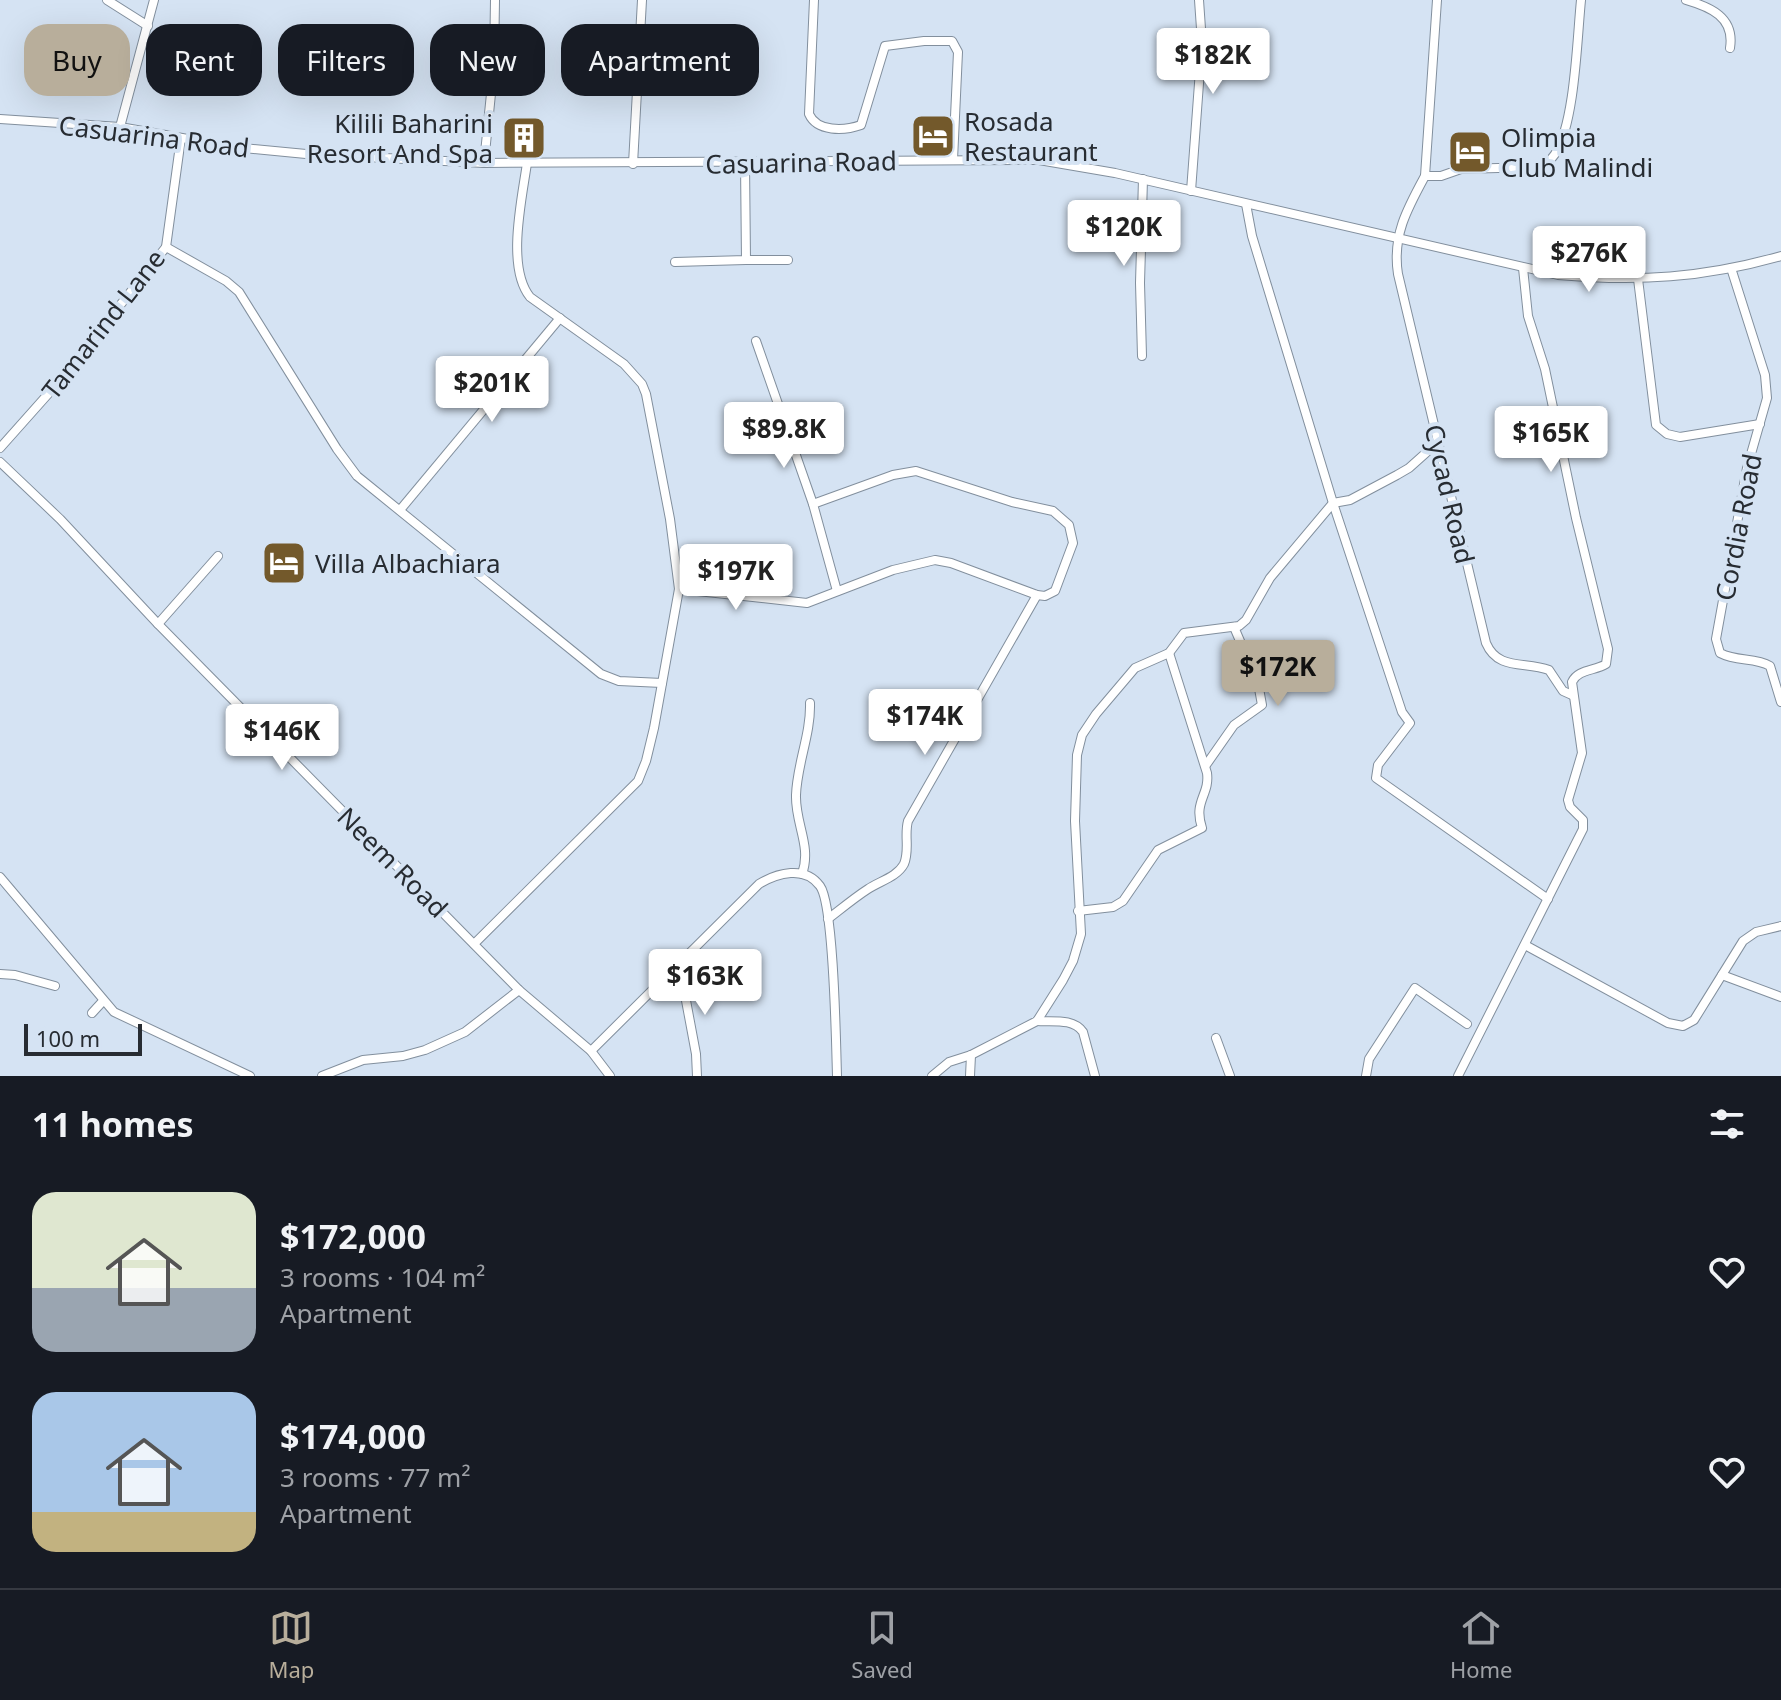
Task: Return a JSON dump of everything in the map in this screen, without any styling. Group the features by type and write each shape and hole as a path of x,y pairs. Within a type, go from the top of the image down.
{"street":[{"path":"107,0 146,25"},
{"path":"148,24 154,0"},
{"path":"484,163 494,64 495,0"},
{"path":"633,164 642,0"},
{"path":"814,0 809,114 815,124 850,128 861,125 885,46 946,40 955,43 958,52 953,160"},
{"path":"1191,191 1202,43 1199,0"},
{"path":"1398,238 1411,201 1425,176 1437,0"},
{"path":"1425,176 1471,169 1534,167 1549,162 1559,144 1567,114 1581,0"},
{"path":"1686,0 1712,9 1722,17 1730,35 1730,48"},
{"path":"120,127 146,33"},
{"name":"Casuarina Road","path":"0,119 120,127 233,147 306,154 484,163 1048,161 1143,179 1558,275 1671,278 1781,256"},
{"name":"Tamarind Lane","path":"0,448 65,375 166,247 181,138"},
{"path":"474,944 632,790 646,761 679,589 670,519 642,384 624,364 530,297 520,280 519,231 527,163"},
{"path":"745,163 746,260"},
{"path":"1142,356 1140,271 1143,179"},
{"path":"1246,204 1252,236 1333,503 1402,712 1410,723 1378,765 1376,778 1427,817 1548,899"},
{"name":"Cycad Road","path":"1398,238 1395,249 1398,274 1464,556 1490,652 1499,660 1549,670 1563,691 1572,695"},
{"path":"166,247 226,281 239,292 357,476 601,674 619,681 662,683"},
{"path":"675,262 788,260"},
{"path":"1458,1076 1584,824 1568,800 1582,753 1572,695 1575,676 1606,664 1608,649 1545,369 1528,316 1523,268"},
{"name":"Cordia Road","path":"1731,268 1765,375 1767,398 1747,468 1716,639 1720,653 1732,659 1760,660 1770,666 1781,702"},
{"path":"1638,279 1656,425 1667,434 1680,437 1760,424"},
{"path":"400,510 560,318"},
{"path":"756,341 813,504 837,591"},
{"path":"1037,1021 1068,971 1080,943 1075,821 1077,755 1082,735 1096,714 1135,668 1169,653 1184,633 1234,627 1246,620 1270,578 1333,503 1350,500 1397,475 1437,443"},
{"name":"Neem Road","path":"0,462 60,519 158,624 519,990 591,1051 610,1076"},
{"path":"679,589 802,603 893,570 935,560 1045,596 1055,591 1073,543 1069,525 1053,511 1012,502 916,471 893,475 813,504"},
{"path":"158,624 218,556"},
{"path":"828,919 868,889 898,872 905,863 908,821 1037,595"},
{"path":"1206,765 1234,725 1262,705 1258,683 1234,627"},
{"path":"1078,911 1113,907 1123,901 1158,850 1202,828 1197,813 1208,779 1206,765 1189,722 1169,653"},
{"path":"802,874 807,860 796,794 810,722 810,703"},
{"path":"591,1051 759,884 780,874 802,874 811,877 822,888 828,919 837,1076"},
{"path":"0,877 114,1012 250,1076"},
{"path":"1525,945 1676,1026 1694,1020 1743,941 1756,932 1781,926"},
{"path":"679,963 696,1054 697,1076"},
{"path":"0,974 55,986"},
{"path":"1722,975 1781,997"},
{"path":"1366,1076 1369,1059 1415,988 1467,1024"},
{"path":"322,1076 363,1060 403,1056 425,1050 465,1032 519,990"},
{"path":"92,1013 103,1001"},
{"path":"932,1076 949,1062 971,1055 1037,1021 1079,1026 1095,1076"},
{"path":"1216,1038 1230,1076"},
{"path":"970,1076 971,1055"}],"place":[{"name":"Rosada Restaurant","path":"933,136"},
{"name":"Kilili Baharini Resort And Spa","path":"524,138"},
{"name":"Olimpia Club Malindi","path":"1470,152"},
{"name":"Villa Albachiara","path":"284,563"}]}
